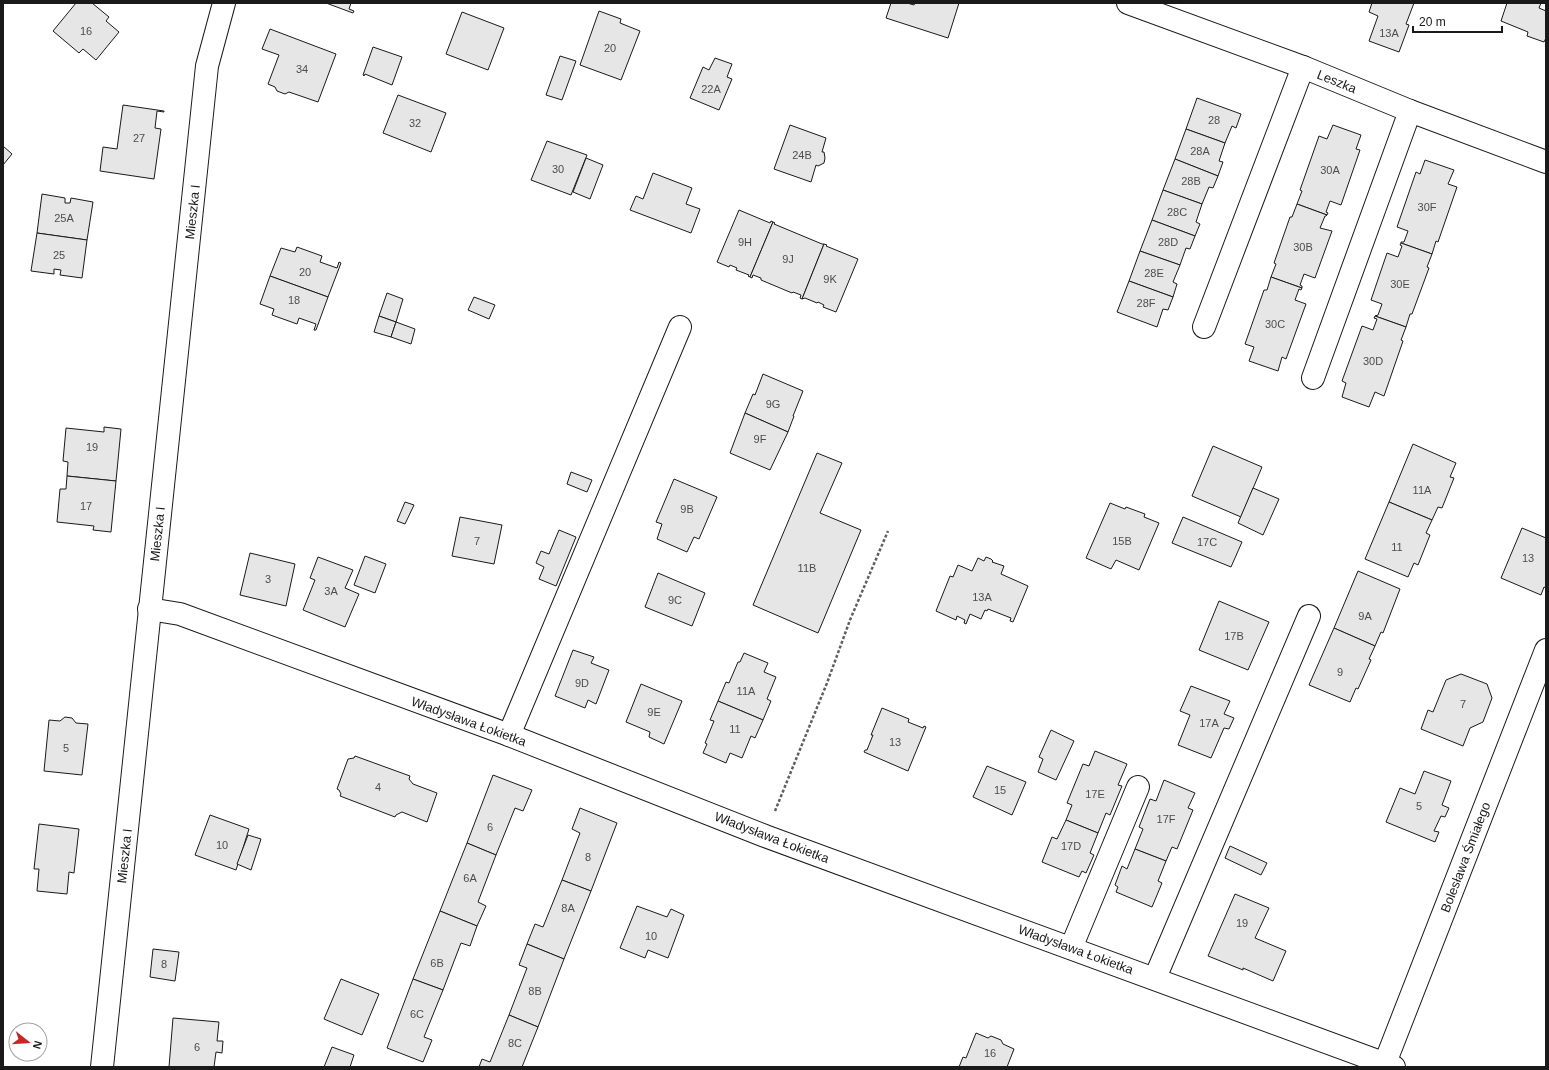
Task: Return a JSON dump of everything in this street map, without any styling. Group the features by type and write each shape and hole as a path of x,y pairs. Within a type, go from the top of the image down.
{"street":[{"name":"Mieszka I","path":"102,1067 207,66 224,3"},
{"name":"Leszka","path":"1128,3 1169,10 1410,111 1546,162"},
{"path":"1204,327 1303,67"},
{"path":"1313,378 1410,111"},
{"path":"510,735 680,327"},
{"name":"Władysława Łokietka","path":"150,609 180,614 510,735 765,836 1389,1065"},
{"path":"1155,978 1310,616"},
{"name":"Bolesława Śmiałego","path":"1389,1065 1546,650"},
{"path":"1071,948 1138,787"}],"path":[{"path":"765,836 827,683 850,620 888,532"}],"building":[{"path":"76,3 92,3 109,17 106,21 119,32 96,60 83,49 79,53 53,31"},
{"path":"326,3 351,3 349,9 354,11 353,13"},
{"path":"891,3 907,3 914,5 915,3 959,3 948,38 886,18"},
{"path":"1372,3 1414,3 1406,24 1409,25 1399,52 1369,41 1378,16 1369,12"},
{"path":"1507,3 1541,3 1539,8 1546,11 1546,38 1544,42 1527,36 1528,32 1501,21"},
{"path":"599,11 621,19 620,23 640,31 621,80 580,65"},
{"path":"462,12 504,28 488,70 446,54"},
{"path":"270,29 336,54 318,102 289,92 285,94 277,91 275,87 268,84 279,55 262,49"},
{"path":"373,47 402,57 392,85 365,74 364,76 363,75"},
{"path":"560,56 576,61 562,100 546,95"},
{"path":"715,58 732,64 727,77 732,79 719,110 690,98 703,67 709,70"},
{"path":"398,95 446,113 431,152 383,133"},
{"path":"1197,98 1241,114 1236,128 1232,126 1225,143 1186,129"},
{"path":"123,105 164,111 157,111 155,128 161,129 154,179 100,171 103,147 117,149"},
{"path":"790,125 826,138 822,152 824,152 824,163 818,166 816,165 811,182 774,169"},
{"path":"1333,125 1361,135 1356,149 1360,150 1341,205 1330,201 1326,212 1328,213 1327,215 1297,204 1302,191 1300,190 1319,136 1327,139"},
{"path":"1186,129 1225,143 1219,161 1223,162 1218,176 1175,159"},
{"path":"547,141 587,155 571,195 531,180"},
{"path":"3,146 12,154 3,165"},
{"path":"586,158 603,165 590,199 573,192"},
{"path":"1175,159 1218,176 1213,188 1209,187 1202,204 1163,190"},
{"path":"1425,160 1454,170 1448,184 1457,187 1438,242 1436,241 1432,254 1401,243 1404,242 1408,231 1397,227 1416,172 1420,174"},
{"path":"653,173 692,188 686,204 700,209 691,233 630,210 636,196 643,199"},
{"path":"1163,190 1202,204 1196,222 1200,224 1195,236 1152,220"},
{"path":"42,194 65,198 65,203 70,203 71,198 93,202 87,240 37,233"},
{"path":"1297,204 1327,215 1325,216 1320,228 1332,231 1315,278 1304,274 1300,285 1302,288 1271,277 1276,264 1274,263 1290,217 1292,217"},
{"path":"739,210 770,223 771,221 773,222 750,277 748,276 749,275 736,270 737,268 730,265 729,267 717,262"},
{"path":"1152,220 1195,236 1190,249 1186,248 1180,265 1140,251"},
{"path":"773,222 775,223 774,224 824,244 802,299 800,298 801,295 792,293 761,280 761,278 753,275 752,278 750,277"},
{"path":"37,233 87,240 82,278 60,275 61,270 54,269 54,274 31,271"},
{"path":"1401,243 1432,254 1427,267 1429,268 1406,327 1375,316 1378,315 1382,304 1371,300 1387,253 1398,257 1402,246 1400,245"},
{"path":"824,244 858,259 836,312 823,307 824,305 818,302 817,303 805,298 802,299"},
{"path":"297,247 322,256 320,262 337,268 339,262 341,263 328,297 270,276 281,248 295,252"},
{"path":"1140,251 1180,265 1173,282 1177,284 1173,297 1129,281"},
{"path":"270,276 328,297 316,330 314,330 316,324 299,318 297,324 272,315 274,309 260,304"},
{"path":"1271,277 1302,288 1301,290 1299,289 1295,300 1306,304 1286,359 1282,357 1278,371 1249,361 1254,347 1245,344 1264,290 1267,290"},
{"path":"1129,281 1173,297 1168,310 1163,309 1157,327 1117,312"},
{"path":"387,293 403,299 396,322 379,316"},
{"path":"474,297 495,305 489,319 468,310"},
{"path":"379,316 396,322 391,337 374,332"},
{"path":"1375,316 1406,327 1401,340 1403,341 1384,396 1375,392 1369,407 1342,397 1346,383 1342,381 1362,326 1373,330 1377,319 1374,318"},
{"path":"396,322 415,329 411,344 391,337"},
{"path":"763,374 803,391 788,432 745,413 753,394 755,395"},
{"path":"745,413 788,432 770,470 730,453"},
{"path":"104,427 121,429 116,481 67,476 68,462 63,461 66,428 104,432"},
{"path":"1413,444 1456,463 1450,477 1454,478 1442,508 1438,507 1432,520 1389,502"},
{"path":"1213,446 1262,467 1241,517 1192,496"},
{"path":"817,453 842,463 820,513 861,530 818,633 753,605"},
{"path":"571,472 592,480 587,492 567,484"},
{"path":"67,476 116,481 111,532 93,530 94,526 57,522 60,489 66,489"},
{"path":"674,479 717,497 699,539 694,537 687,552 657,539 662,524 656,522"},
{"path":"1253,488 1279,499 1263,535 1238,523"},
{"path":"405,502 414,505 405,524 397,521"},
{"path":"1389,502 1432,520 1426,533 1430,535 1418,565 1414,563 1408,577 1365,559"},
{"path":"1110,503 1125,509 1126,507 1145,514 1144,517 1159,523 1139,570 1116,560 1111,569 1086,558"},
{"path":"460,517 502,525 494,564 452,556"},
{"path":"1183,517 1242,542 1231,567 1172,543"},
{"path":"1522,528 1546,538 1546,588 1544,587 1541,595 1501,578"},
{"path":"559,530 576,537 556,586 539,579 544,567 536,563 541,551 549,554"},
{"path":"250,553 295,564 286,606 240,595"},
{"path":"365,556 386,564 375,593 354,585"},
{"path":"318,557 353,570 345,588 359,594 345,627 303,610 315,580 310,578"},
{"path":"986,557 991,559 993,561 992,562 1004,566 1001,574 1028,586 1013,622 1010,621 1011,618 988,609 987,611 985,610 981,619 970,614 966,624 964,623 965,620 957,616 956,620 936,611 950,576 953,577 958,565 972,571 978,558 984,561"},
{"path":"1358,571 1400,589 1383,633 1381,632 1375,646 1334,628"},
{"path":"658,573 705,593 692,626 645,607"},
{"path":"1219,601 1269,622 1248,670 1199,650"},
{"path":"1334,628 1375,646 1369,659 1371,660 1358,689 1356,688 1350,702 1309,685"},
{"path":"573,650 594,657 591,663 609,670 596,704 588,700 585,708 555,696"},
{"path":"744,653 768,663 764,672 776,677 767,699 771,701 763,720 718,701 726,682 729,683 738,662 740,662"},
{"path":"1461,674 1487,684 1492,698 1483,722 1470,728 1463,746 1421,729 1428,710 1433,712 1446,680"},
{"path":"641,684 682,701 664,744 649,737 650,732 626,722"},
{"path":"1191,686 1230,701 1224,714 1234,718 1229,729 1224,728 1211,758 1178,745 1190,715 1180,711"},
{"path":"718,701 763,720 755,738 751,736 742,758 730,753 726,763 703,753 707,744 705,743 714,721 710,720"},
{"path":"882,708 909,719 908,722 923,728 924,726 926,727 908,771 864,752 867,750 873,735 871,735"},
{"path":"65,717 72,718 76,723 88,724 82,775 44,771 49,720 60,721"},
{"path":"1051,730 1074,741 1056,780 1038,772 1043,759 1039,757"},
{"path":"1095,751 1127,764 1118,785 1122,786 1110,815 1106,813 1098,833 1066,820 1072,805 1067,803 1083,764 1089,766"},
{"path":"355,756 410,776 409,779 413,784 437,793 427,822 402,812 395,817 340,796 341,794 337,789 348,759 354,758"},
{"path":"987,766 1026,782 1012,815 973,797"},
{"path":"1424,771 1451,781 1442,805 1449,808 1445,817 1441,816 1434,831 1439,832 1435,842 1386,822 1400,788 1415,794"},
{"path":"493,775 532,790 523,811 515,808 496,855 467,843"},
{"path":"1164,780 1195,793 1188,808 1193,810 1177,849 1172,847 1166,861 1135,849 1143,829 1139,827 1150,799 1156,801"},
{"path":"580,808 617,823 591,891 562,880 580,833 572,829"},
{"path":"210,815 249,829 236,870 195,855"},
{"path":"1066,820 1098,833 1090,853 1094,855 1086,873 1082,871 1079,877 1042,862 1052,837 1057,839"},
{"path":"39,824 79,829 74,873 69,872 67,894 37,891 39,869 34,869"},
{"path":"248,835 261,839 251,870 237,864"},
{"path":"467,843 496,855 478,902 486,906 477,926 440,911"},
{"path":"1230,846 1267,863 1261,875 1225,858"},
{"path":"1135,849 1166,861 1158,881 1162,883 1152,907 1116,892 1118,887 1115,885 1122,866 1127,869"},
{"path":"562,880 591,891 564,959 527,944 535,924 543,927"},
{"path":"1235,894 1269,908 1255,938 1286,951 1273,981 1243,968 1243,970 1208,956"},
{"path":"637,906 667,917 671,909 684,915 668,958 648,950 645,958 620,948"},
{"path":"440,911 477,926 470,946 461,943 443,990 413,979"},
{"path":"527,944 564,959 538,1027 509,1015 527,968 519,965"},
{"path":"153,949 179,952 175,981 150,977"},
{"path":"341,979 379,994 362,1035 324,1019"},
{"path":"413,979 443,990 424,1037 432,1040 423,1062 387,1048"},
{"path":"509,1015 538,1027 522,1067 479,1067 482,1059 490,1062"},
{"path":"173,1018 219,1022 217,1041 223,1041 222,1053 216,1052 214,1067 169,1067"},
{"path":"976,1033 988,1038 991,1036 1001,1040 1003,1044 1014,1049 1007,1067 959,1067 963,1057 966,1058"},
{"path":"332,1047 354,1055 350,1067 324,1067"}]}
